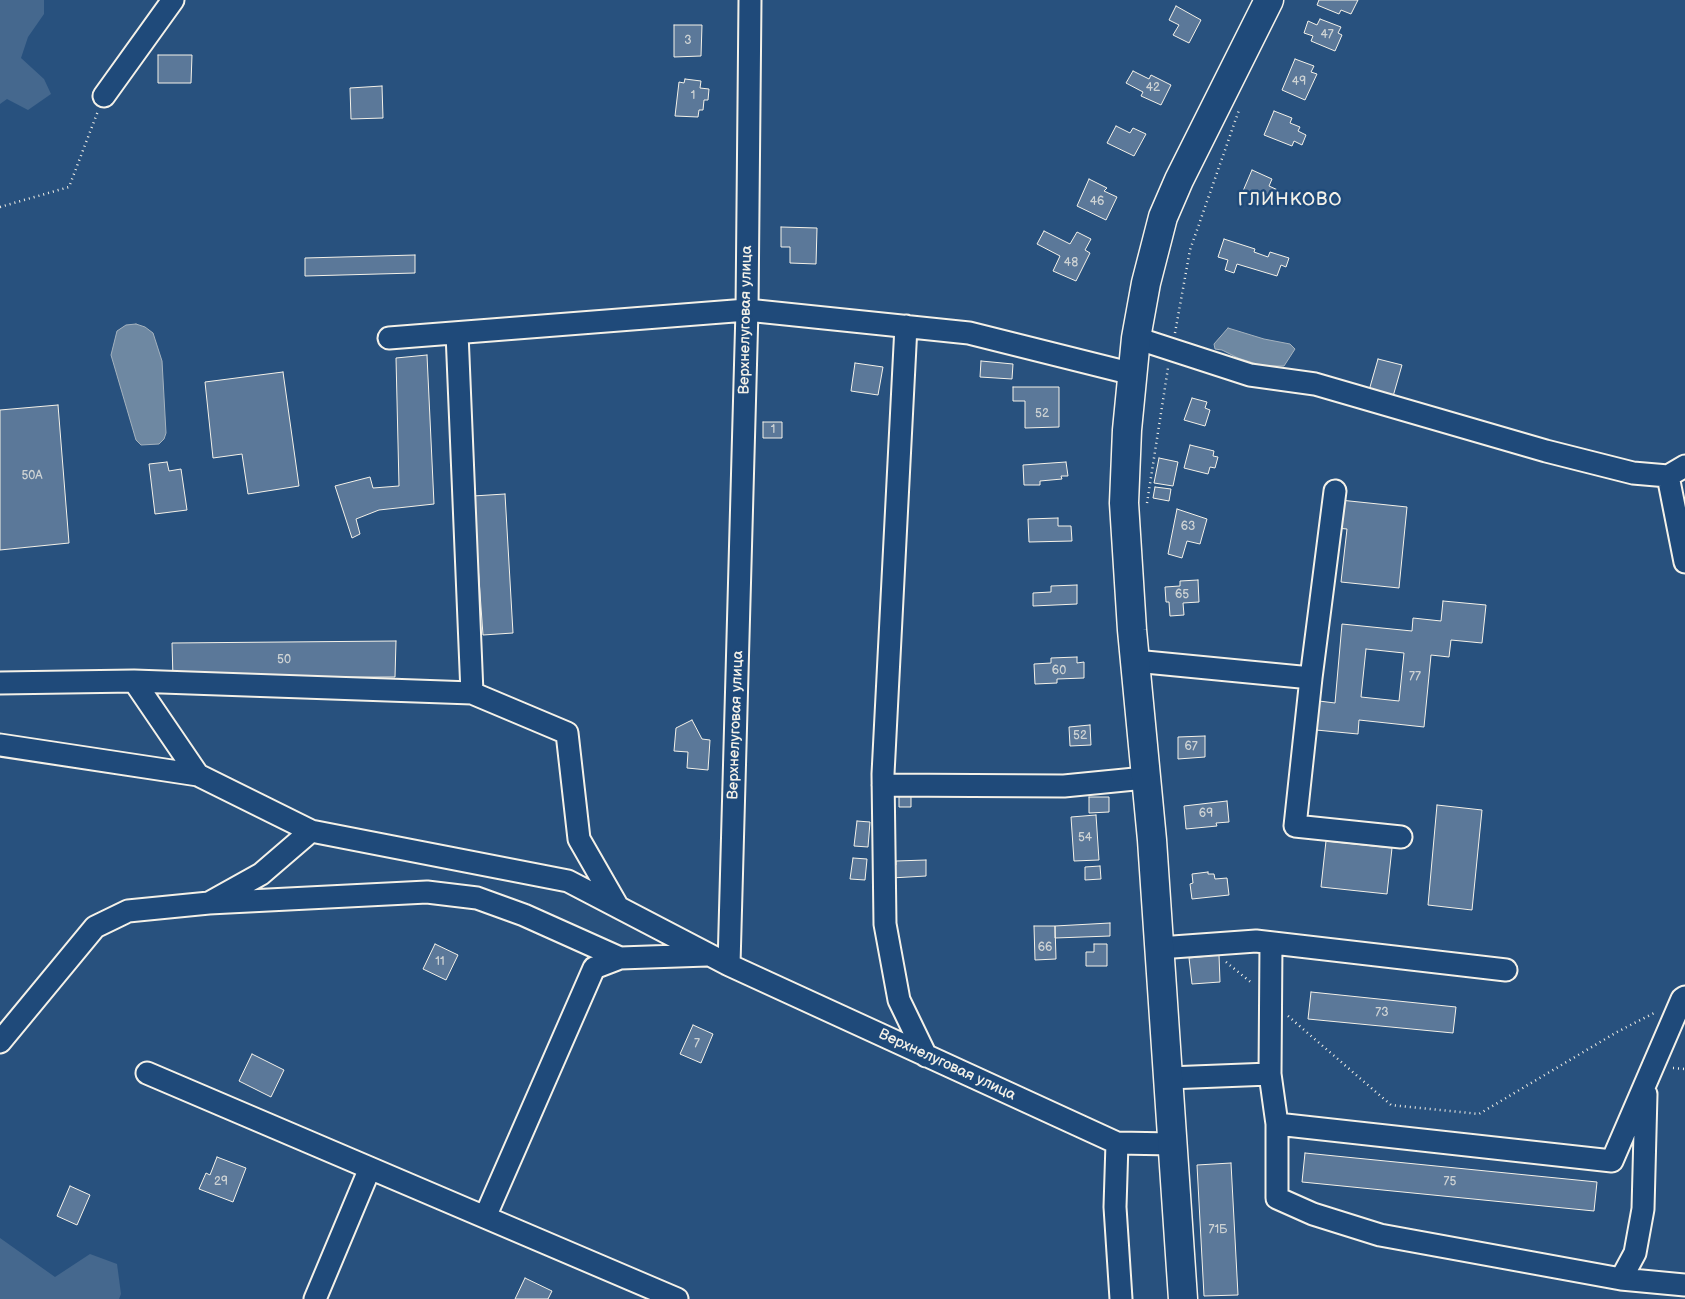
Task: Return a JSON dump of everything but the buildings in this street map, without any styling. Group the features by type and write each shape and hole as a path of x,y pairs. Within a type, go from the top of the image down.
{"main road":[{"path":"1183,1299 1174,1144 1124,503 1127,430 1136,338 1146,283 1163,217 1179,180 1269,0"}],"street":[{"path":"104,96 173,0"},
{"name":"Верхнелуговая улица","path":"750,0 747,310 729,965 1117,1143 1174,1144"},
{"path":"389,338 747,310 969,333 1133,374"},
{"path":"906,326 883,785 886,924 899,1000 926,1056"},
{"path":"457,333 472,693"},
{"path":"1136,338 1250,375 1314,384 1546,451 1633,473 1676,471 1685,562"},
{"path":"1335,491 1311,678 1295,826 1401,837"},
{"path":"1135,661 1311,678"},
{"path":"134,681 198,774"},
{"path":"0,683 134,681 472,693 567,733 579,839 618,907"},
{"path":"0,745 198,774 311,831 568,880 729,965"},
{"path":"883,785 1064,786 1145,778"},
{"path":"209,903 261,874 311,831"},
{"path":"0,1042 95,927 128,911 209,903 427,892 477,898 524,915 620,958"},
{"path":"1159,948 1256,941 1506,970"},
{"path":"1271,943 1270,1074 1277,1124 1277,1198 1313,1214 1380,1235 1621,1279 1685,1285"},
{"path":"484,1217 594,968 620,958 710,955"},
{"path":"1277,1124 1612,1161 1683,998"},
{"path":"147,1073 676,1299"},
{"path":"1168,1078 1212,1074 1270,1074"},
{"path":"1621,1279 1635,1253 1643,1208 1646,1082"},
{"path":"1117,1143 1114,1207 1121,1299"},
{"path":"315,1299 370,1168"}],"path":[{"path":"0,207 68,186 104,96"},
{"path":"1207,945 1391,1105 1479,1114 1617,1032 1683,998"}],"shaded area":[{"path":"0,0 44,0 44,14 28,37 21,58 44,79 51,94 28,110 7,99 0,104"},
{"path":"136,324 145,327 153,333 162,361 166,433 164,439 159,444 141,445 136,440 111,355 117,331 126,325"},
{"path":"1228,328 1264,339 1290,344 1295,349 1284,366 1263,366 1215,349 1214,344"},
{"path":"0,1238 55,1277 90,1254 117,1264 121,1294 119,1299 0,1299"}],"district":[{"name":"ГЛИНКОВО","path":"1290,200"}]}
